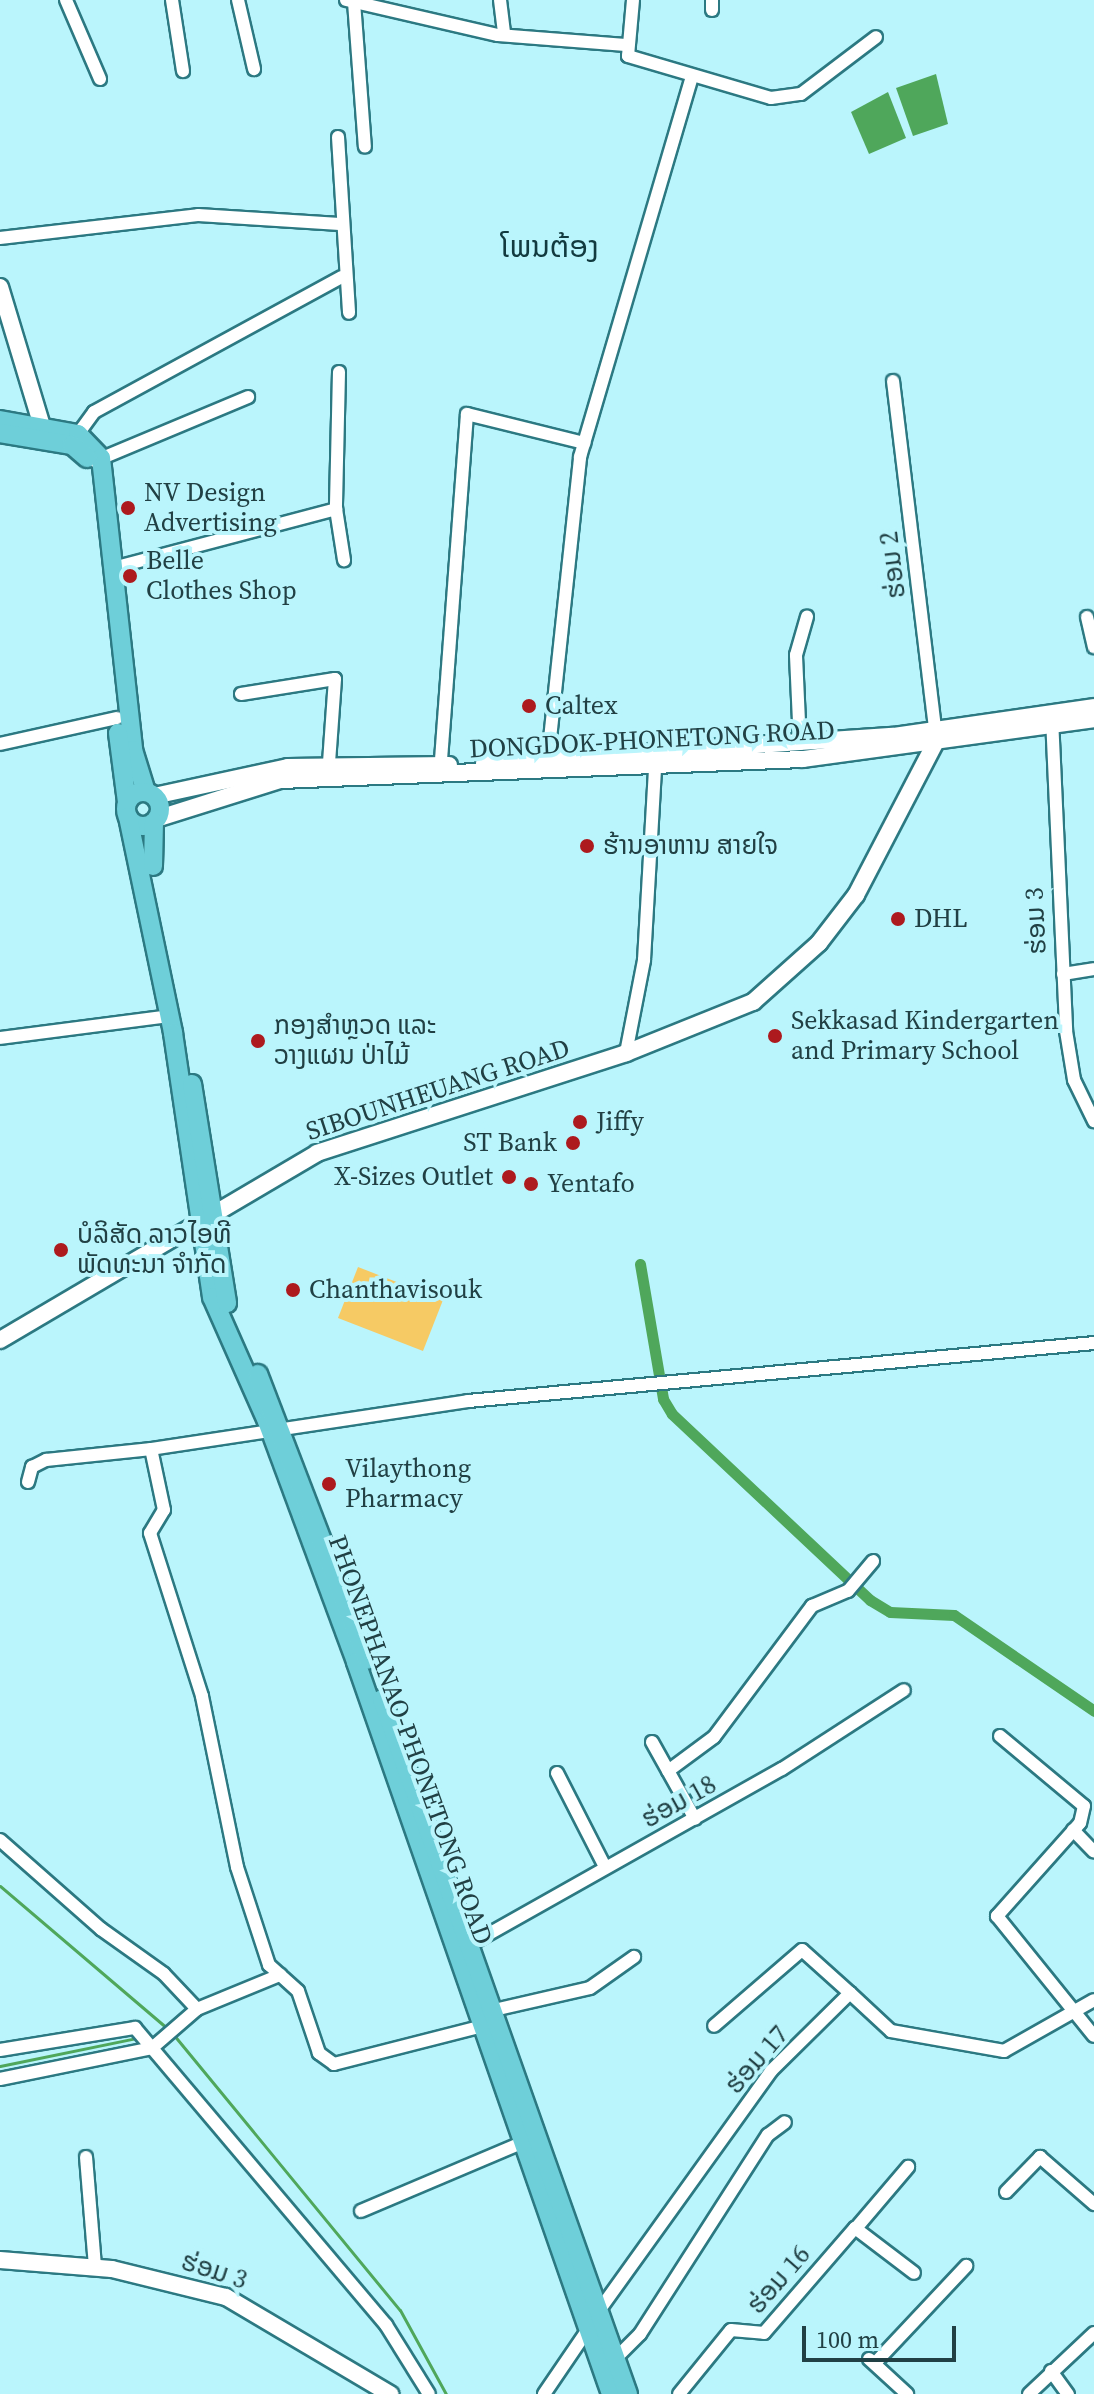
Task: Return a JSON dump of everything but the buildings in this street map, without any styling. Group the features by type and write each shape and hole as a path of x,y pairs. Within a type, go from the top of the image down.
{"main road":[{"path":"0,420 43,431 81,449 96,460"},
{"path":"0,433 43,431 78,434 96,460"},
{"name":"PHONEPHANAO-PHONETONG ROAD","path":"96,460 113,568 133,750 150,794 155,821 149,845 204,1215 212,1297 277,1429 471,1944 529,2140 575,2266 598,2312 628,2394"},
{"name":"PHONEPHANAO-PHONETONG ROAD","path":"96,460 117,718 128,810 175,1027"},
{"path":"150,794 128,810 138,825 155,821"},
{"name":"PHONEPHANAO-PHONETONG ROAD","path":"277,1429 492,2019"},
{"name":"PHONEPHANAO-PHONETONG ROAD","path":"575,2266 587,2331 611,2394"}],"street":[{"path":"66,0 100,79"},
{"path":"172,0 183,71"},
{"path":"238,0 254,69"},
{"path":"398,15 401,0"},
{"path":"500,0 504,35"},
{"path":"633,0 626,45 630,58 691,79 793,97 876,37"},
{"path":"365,147 350,1 398,15 504,35 626,45"},
{"path":"547,766 584,443 691,79"},
{"path":"338,137 342,277 349,313"},
{"path":"0,238 198,215 340,224"},
{"path":"78,434 94,412 342,277"},
{"path":"0,287 43,431"},
{"path":"339,372 336,509 344,560"},
{"name":"ຮ່ອມ 2","path":"893,381 936,738"},
{"path":"96,460 248,397"},
{"path":"440,770 467,414 584,443"},
{"path":"113,568 336,509"},
{"path":"800,744 796,655 807,617"},
{"path":"1087,617 1094,647"},
{"path":"241,694 335,679 329,763"},
{"name":"DONGDOK-PHONETONG ROAD","path":"1052,721 1094,707"},
{"path":"0,744 117,718"},
{"name":"DONGDOK-PHONETONG ROAD","path":"213,791 280,780 440,770 547,766 655,767 936,738 1052,721 1094,719"},
{"name":"ຮ່ອມ 3","path":"1052,721 1070,1068 1094,1121"},
{"name":"DONGDOK-PHONETONG ROAD","path":"547,766 800,744 936,738"},
{"name":"SIBOUNHEUANG ROAD","path":"0,1340 204,1215 317,1153 626,1053 753,1002 819,943 856,895 936,738"},
{"name":"DONGDOK-PHONETONG ROAD","path":"213,791 329,763 440,770"},
{"path":"626,1053 644,960 655,767"},
{"path":"150,794 213,791"},
{"path":"155,821 213,791"},
{"path":"1063,974 1094,969"},
{"path":"0,1038 175,1027"},
{"path":"28,1482 32,1467 46,1460 151,1449 277,1429 647,1385 1094,1343"},
{"path":"151,1449 164,1510 150,1533 202,1696 237,1867 269,1965 298,1991 330,2064 590,1988 634,1957"},
{"path":"668,1771 714,1737 812,1606 848,1591 873,1561"},
{"name":"ຮ່ອມ 18","path":"471,1944 695,1819 904,1690"},
{"path":"1000,1736 1084,1806 1073,1830 997,1916 1094,2036"},
{"path":"652,1742 695,1819"},
{"path":"557,1773 605,1867"},
{"path":"1073,1830 1094,1852"},
{"path":"0,1840 101,1929 164,1974 195,2011"},
{"name":"ຮ່ອມ 17","path":"598,2312 771,2071 850,1993 802,1950 714,2026"},
{"path":"0,2079 149,2041 195,2011 280,1975"},
{"path":"850,1993 891,2031 977,2049 1020,2047 1094,2000"},
{"path":"0,2050 149,2041"},
{"path":"149,2041 386,2325 429,2394"},
{"path":"615,2359 640,2334 768,2135 785,2122"},
{"path":"361,2211 529,2140"},
{"path":"86,2157 95,2267"},
{"path":"1006,2192 1040,2157 1094,2204"},
{"path":"908,2167 857,2227 914,2273"},
{"name":"ຮ່ອມ 16","path":"679,2394 731,2330 764,2333 857,2227"},
{"name":"ຮ່ອມ 3","path":"0,2260 95,2267 226,2297 389,2394"},
{"path":"907,2394 872,2360 966,2266"},
{"path":"544,2394 587,2331"},
{"path":"1029,2394 1094,2333"},
{"path":"1051,2371 1068,2394"}],"shaded area":[{"path":"936,74 948,124 913,136 896,88"},
{"path":"888,92 906,138 869,154 851,112"},
{"path":"358,1267 443,1300 423,1351 338,1318"}],"waterway":[{"path":"640,1264 663,1399 672,1414 870,1600 890,1612 954,1615 1094,1711"},
{"path":"0,1886 168,2029"},
{"path":"173,2034 400,2310 446,2394"},
{"path":"0,2066 137,2038"}],"place":[{"name":"NV Design Advertising","path":"128,508"},
{"name":"Belle Clothes Shop","path":"130,576"},
{"name":"Caltex","path":"529,706"},
{"name":"ຮ້ານອາຫານ ສາຍໃຈ","path":"587,846"},
{"name":"DHL","path":"898,919"},
{"name":"Sekkasad Kindergarten and Primary School","path":"775,1036"},
{"name":"ກອງສໍາຫຼວດ ແລະ ວາງແຜນ ປ່າໄມ້","path":"258,1041"},
{"name":"Jiffy","path":"580,1122"},
{"name":"ST Bank","path":"573,1143"},
{"name":"X-Sizes Outlet","path":"509,1177"},
{"name":"Yentafo","path":"531,1184"},
{"name":"ບໍລິສັດ ລາວໄອທີ ພັດທະນາ ຈຳກັດ","path":"61,1250"},
{"name":"Chanthavisouk","path":"293,1290"},
{"name":"Vilaythong Pharmacy","path":"329,1484"}],"district":[{"name":"ໂພນຕ້ອງ","path":"550,247"}]}
